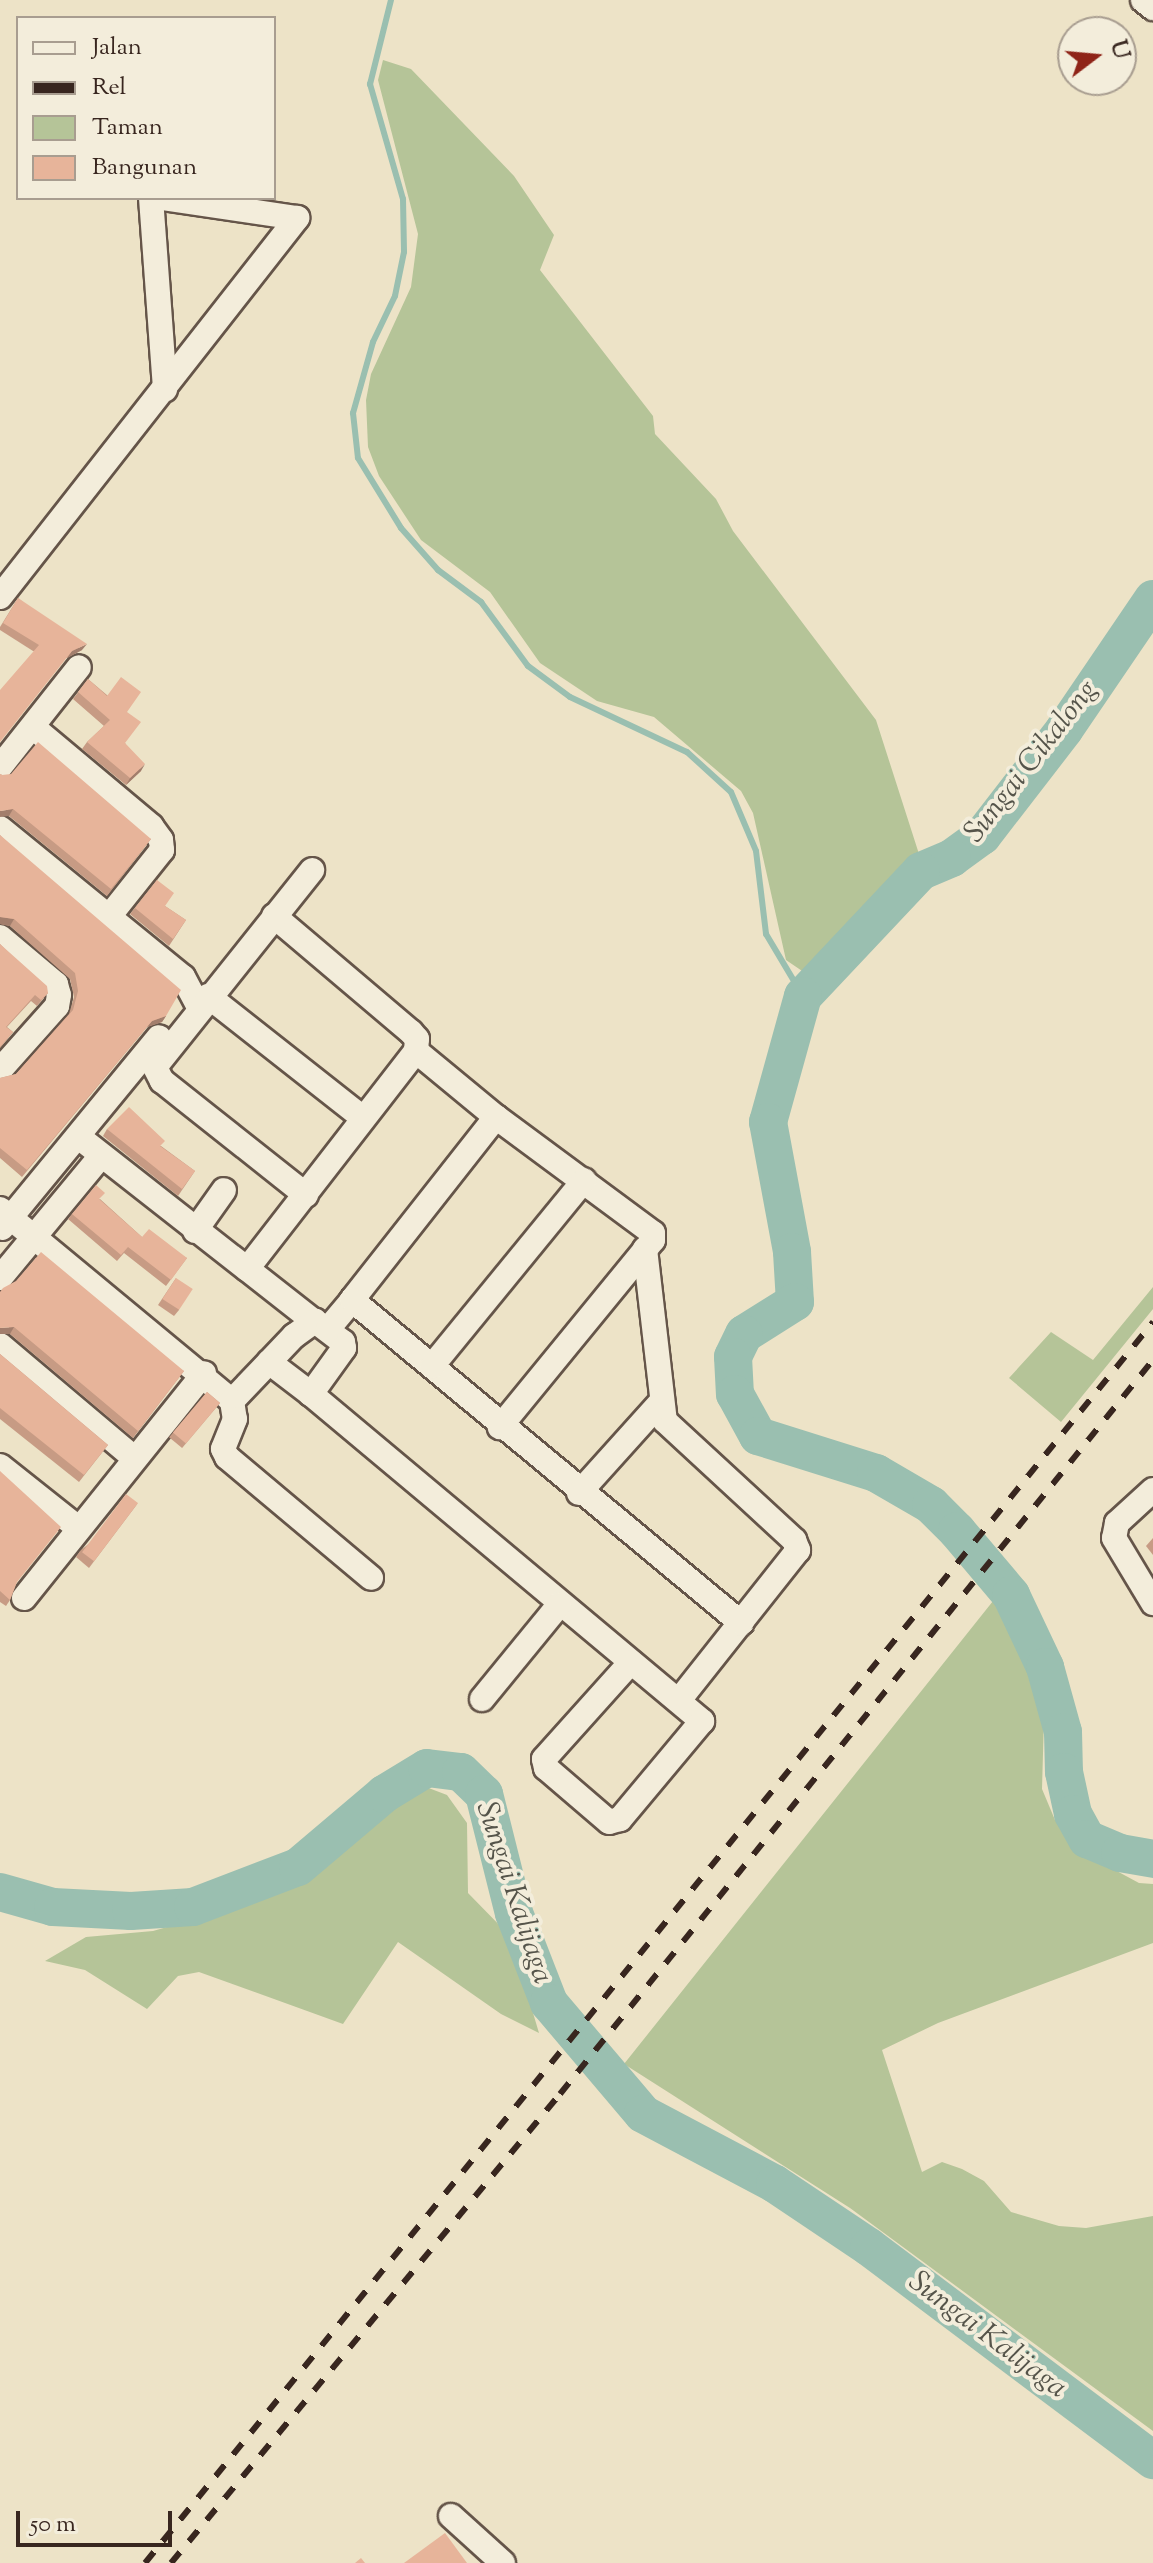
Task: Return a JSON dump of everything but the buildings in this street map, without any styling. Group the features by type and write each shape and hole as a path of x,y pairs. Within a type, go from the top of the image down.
{"street":[{"path":"1143,0 1153,8"},
{"path":"151,200 165,389"},
{"path":"0,597 297,218 175,200"},
{"path":"0,767 34,728 79,667"},
{"path":"34,728 151,826 161,840 162,850 108,918"},
{"path":"0,828 183,977 198,998 363,1118"},
{"path":"306,1195 158,1077 157,1064 198,998 312,870"},
{"path":"247,1269 416,1051 417,1039 274,916"},
{"path":"0,937 56,984 59,995 57,1006 0,1070"},
{"path":"175,1039 162,1034 80,1138 4,1219 33,1237 204,1373 232,1401 235,1419 223,1449 227,1457 371,1578"},
{"path":"416,1051 496,1117 649,1227 653,1240 500,1427"},
{"path":"232,1401 269,1362 352,1300 496,1117"},
{"path":"80,1138 195,1231 320,1324 344,1348 311,1394"},
{"path":"0,1278 101,1156"},
{"path":"432,1366 584,1180"},
{"path":"195,1231 224,1190"},
{"path":"645,1249 660,1403 670,1428 797,1545 790,1564 679,1700"},
{"path":"352,1300 579,1493 741,1623"},
{"path":"0,1345 133,1457"},
{"path":"269,1362 311,1394 559,1605 631,1662 679,1700 702,1721 702,1727 620,1819 606,1821 546,1768 544,1759 631,1662"},
{"path":"24,1598 133,1457 204,1373"},
{"path":"579,1493 660,1403"},
{"path":"2,1471 77,1527"},
{"path":"1153,1490 1117,1523 1114,1538 1153,1603"},
{"path":"482,1699 559,1605"},
{"path":"451,2516 503,2563"}],"green space":[{"path":"383,60 411,69 514,176 554,235 540,270 653,416 655,434 716,499 733,531 876,720 919,854 808,975 786,960 753,813 741,791 654,717 597,701 540,663 490,592 421,540 379,476 368,447 366,400 371,374 411,287 418,234 378,80"},
{"path":"1153,1287 1153,1309 1061,1422 1009,1378 1051,1332 1093,1360"},
{"path":"1001,1591 1014,1613 1036,1681 1044,1718 1042,1789 1055,1820 1100,1862 1139,1883 1153,1884 1153,1943 938,2023 882,2050 922,2172 942,2162 962,2169 984,2181 1011,2212 1059,2226 1086,2228 1153,2216 1153,2431 850,2208 624,2064"},
{"path":"426,1787 447,1795 467,1823 468,1893 510,1936 539,2033 501,2014 398,1942 343,2024 199,1972 178,1976 147,2009 85,1970 45,1961 86,1937 153,1931 252,1903 312,1867 401,1794"}],"waterway":[{"path":"391,0 370,84 403,199 404,252 395,296 373,342 353,413 358,458 401,528 438,570 481,602 528,666 570,697 687,752 731,792 756,851 766,934 803,996"},
{"name":"Sungai Cikalong","path":"1153,599 1064,730 982,836 952,858 921,871 803,996 768,1122 792,1252 795,1302 744,1334 733,1357 735,1394 758,1436 876,1473 931,1505 1011,1595 1045,1667 1063,1732 1064,1772 1073,1814 1087,1839 1120,1853 1153,1859"},
{"name":"Sungai Kalijaga","path":"0,1892 53,1907 131,1911 193,1907 298,1867 384,1794 427,1768 461,1772 484,1794 514,1913 549,2003 643,2114 775,2184 869,2247 1153,2460"}],"railway":[{"path":"145,2563 1153,1322"},
{"path":"171,2563 560,2094 1153,1360"}]}
